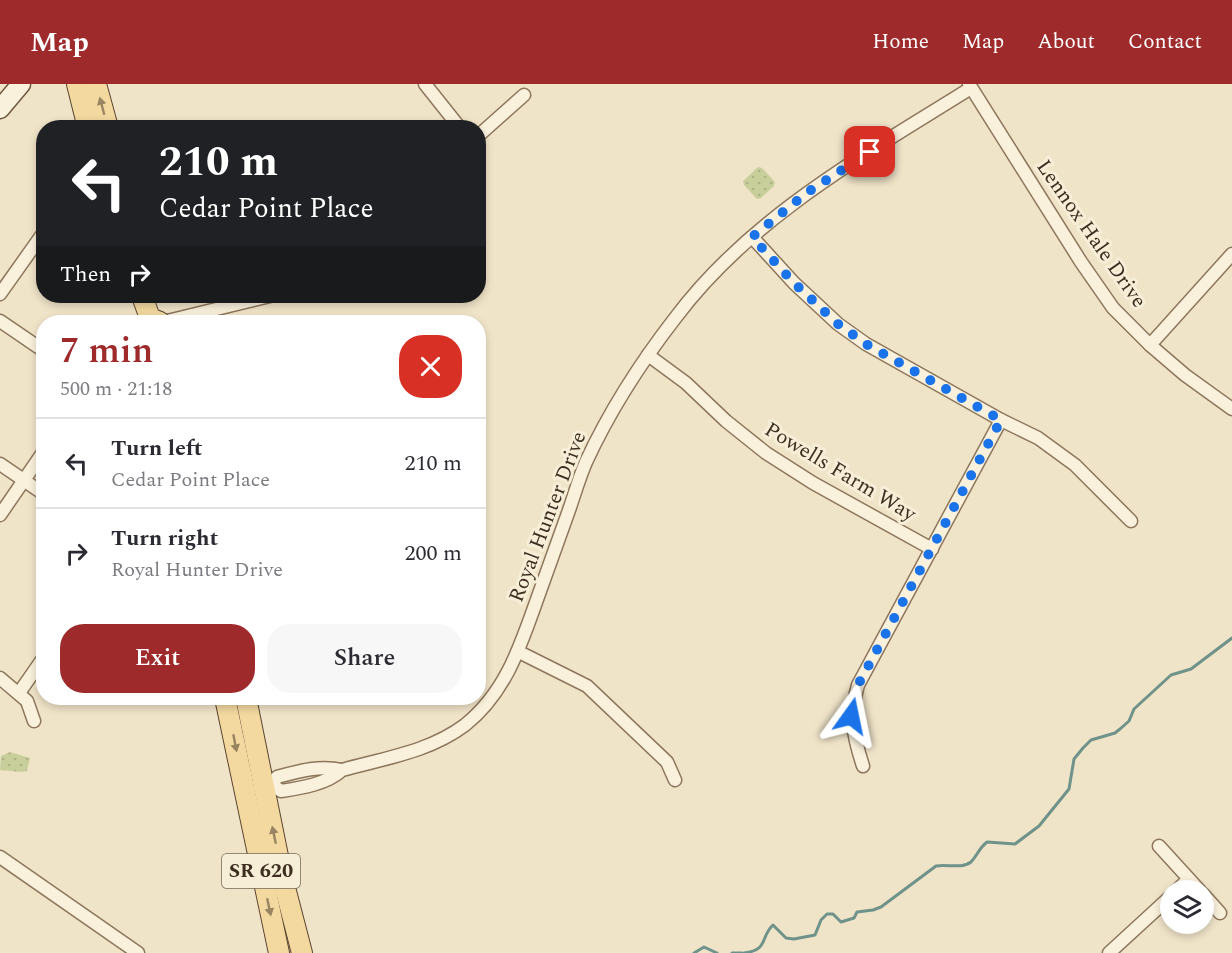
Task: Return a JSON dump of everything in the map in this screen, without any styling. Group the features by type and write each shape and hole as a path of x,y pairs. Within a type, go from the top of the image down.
{"main road":[{"path":"0,109 21,84"},
{"path":"77,84 86,120"},
{"path":"96,84 106,120"},
{"name":"SR 620","path":"226,705 279,953"},
{"path":"248,705 268,786 282,876 302,953"}],"street":[{"path":"425,84 454,120"},
{"name":"Royal Hunter Drive","path":"486,704 495,695 519,652 585,465 606,421 648,355 678,314 718,269 752,237 829,177 970,86"},
{"name":"Lennox Hale Drive","path":"970,86 1113,308 1150,345 1185,375 1232,409"},
{"path":"486,129 524,95"},
{"path":"752,237 794,283 838,324 866,344 1001,420 1038,438 1075,465 1131,522"},
{"path":"0,294 36,243"},
{"path":"1150,345 1232,254"},
{"path":"190,315 241,303"},
{"path":"0,321 36,346"},
{"name":"Powells Farm Way","path":"648,355 686,383 726,421 766,453 813,483 932,549"},
{"path":"863,766 854,740 851,716 858,685 1001,420"},
{"path":"0,515 36,463"},
{"path":"0,464 36,488"},
{"path":"519,652 587,686 667,762 675,780"},
{"path":"19,693 36,669"},
{"path":"0,678 27,702 34,722"},
{"name":"Royal Hunter Drive","path":"268,786 277,777 326,767 342,770 416,752 442,740 464,725 485,705"},
{"path":"244,788 268,786"},
{"path":"1159,846 1189,879"},
{"path":"0,857 138,953"},
{"path":"1109,953 1160,906"},
{"path":"1214,906 1220,913"}],"green space":[{"path":"758,167 762,168 775,182 774,186 757,199 743,181"},
{"path":"10,752 30,758 27,771 0,770 1,756"}],"waterway":[{"path":"744,953 761,946 773,925 786,938 794,939 815,935 821,920 827,914 833,914 841,922 854,918 857,912 881,907 936,866 959,866 971,862 987,842 1015,844 1039,826 1069,789 1074,759 1091,740 1115,733 1129,721 1134,709 1171,675 1191,669 1232,638"},
{"path":"694,953 704,947 717,953"},
{"path":"732,953 742,953"}],"route":[{"path":"851,716 858,685 1001,420 866,344 838,324 794,283 752,237 808,192 870,152"}]}
